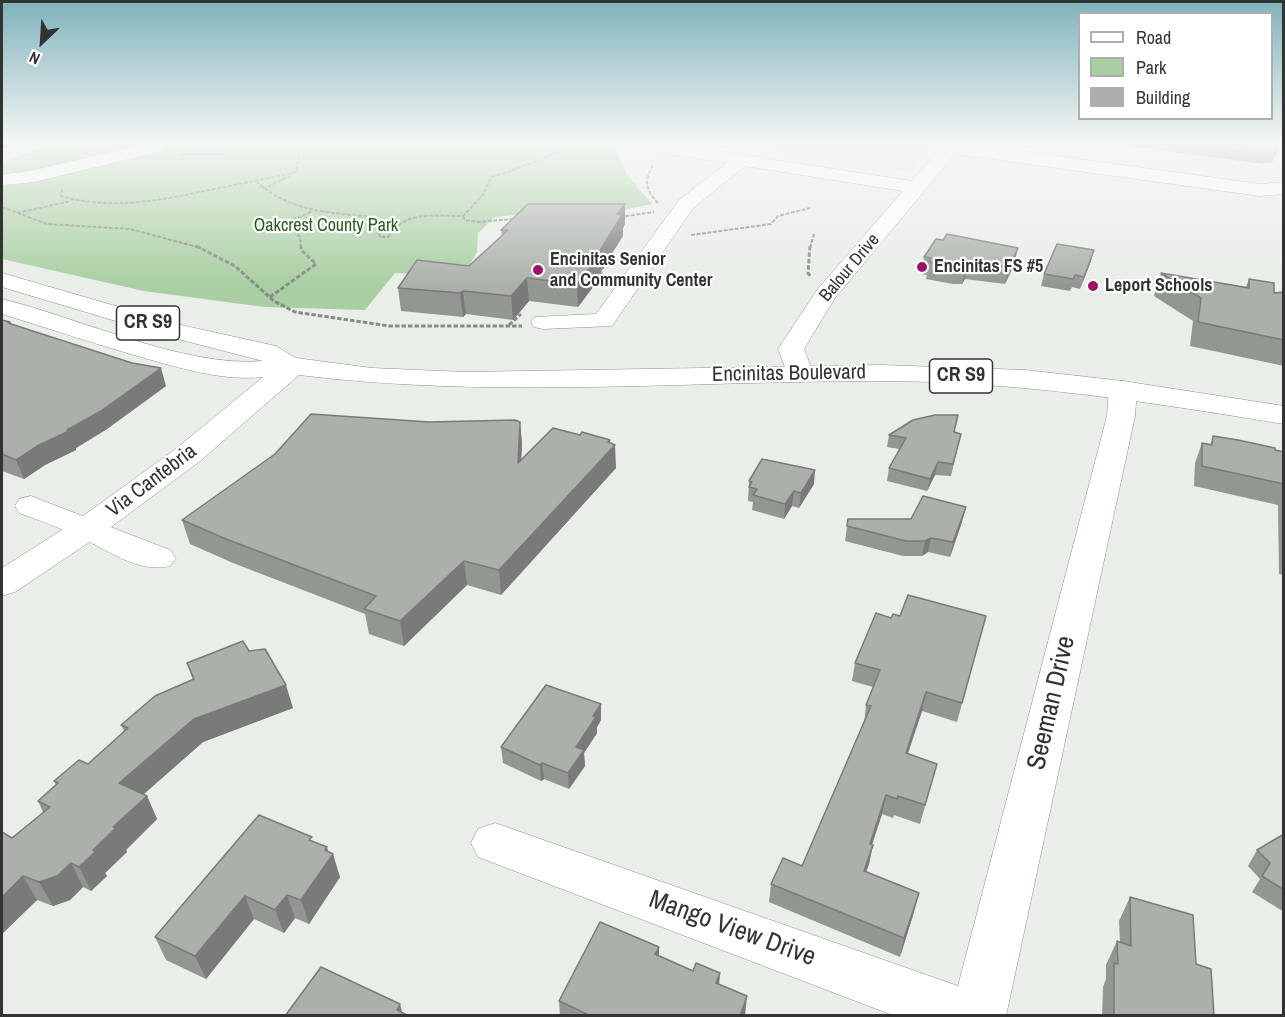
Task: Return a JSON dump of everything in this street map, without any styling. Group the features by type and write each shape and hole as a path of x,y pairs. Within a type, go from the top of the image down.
{"street":[{"path":"534,317 603,321 636,271 686,204 703,190"},
{"name":"Balour Drive","path":"800,374 791,349 825,295 917,190"},
{"name":"Encinitas Boulevard","path":"2,280 174,331 267,352 293,366"},
{"name":"Encinitas Boulevard","path":"2,306 196,364 242,371 293,366 372,376 465,380 881,373 1025,378 1123,389 1284,415"},
{"name":"Via Cantebria","path":"2,584 88,528 188,455 293,366"},
{"name":"Seeman Drive","path":"978,1016 1121,416 1123,389"},
{"path":"31,506 88,528 135,551 158,558"},
{"name":"Mango View Drive","path":"495,843 968,1016"}],"path":[{"path":"62,190 61,196 72,200 99,204 174,198 210,190"},
{"path":"264,190 284,203 314,210 374,217 381,237 387,237 398,222 410,217 463,216"},
{"path":"463,216 469,208 481,201 485,190"},
{"path":"648,190 649,195 660,205 653,218"},
{"path":"16,213 72,200"},
{"path":"2,207 47,224 130,229 198,247 236,266 270,297 295,312 389,326 508,326 534,317"},
{"path":"688,235 771,224 778,216 810,208"},
{"path":"270,297 289,288 294,279 316,264 301,250 302,243 298,232 290,226 292,220 314,210"},
{"path":"613,217 658,212"},
{"path":"463,216 465,220 477,222 516,219"},
{"path":"814,234 808,273 816,282"},
{"path":"599,286 605,278 599,269 614,262 627,260"},
{"path":"508,326 534,317"}],"green space":[{"name":"Oakcrest County Park","path":"2,190 640,190 652,204 623,210 545,212 495,217 478,233 477,252 463,276 395,273 365,310 264,307 144,291 2,259"}],"building":[{"path":"528,204 625,204 617,214 622,215 594,260 596,260 577,284 527,278 511,296 398,288 417,260 469,266 508,230 501,230"},
{"path":"947,234 1018,248 1009,267 968,262 966,267 929,262 931,258 924,257 936,239 943,240"},
{"path":"1057,244 1094,250 1084,277 1075,275 1073,279 1044,274"},
{"path":"1161,273 1249,288 1249,279 1274,283 1274,293 1284,292 1284,340 1198,322 1201,298"},
{"path":"2,320 132,363 161,368 101,411 16,460 2,454"},
{"path":"311,414 429,422 515,420 520,422 518,463 553,428 580,435 582,432 610,440 608,442 615,445 499,570 464,561 400,621 364,609 376,596 182,520 275,454"},
{"path":"935,415 958,415 954,432 961,434 953,464 938,462 930,479 889,468 906,438 889,435 913,420"},
{"path":"1213,436 1275,448 1275,450 1284,452 1284,484 1202,466 1202,443 1212,445"},
{"path":"762,459 815,470 801,493 794,491 785,504 753,495 757,489 749,487 752,482 749,481"},
{"path":"923,496 966,507 953,542 931,538 925,541 906,541 847,526 848,519 911,519"},
{"path":"908,595 986,616 962,703 926,692 906,753 937,764 925,805 898,796 897,799 886,795 870,844 873,845 864,871 919,893 904,938 771,884 783,858 802,866 871,706 866,705 880,670 855,663 876,613 891,618 893,614 900,616"},
{"path":"243,641 249,651 265,649 286,685 194,719 119,783 147,796 113,827 116,828 79,867 71,863 57,876 39,882 23,876 2,897 2,832 12,838 50,807 38,801 58,783 54,781 79,760 88,764 128,728 121,725 155,696 194,679 187,663"},
{"path":"546,685 601,704 593,716 596,717 576,747 584,750 568,773 542,763 540,765 501,747"},
{"path":"259,815 312,837 309,840 327,847 325,850 333,854 301,900 287,895 275,910 245,896 195,956 155,937"},
{"path":"1284,834 1284,890 1262,876 1270,863 1257,850"},
{"path":"1130,897 1193,915 1196,964 1211,969 1214,1016 1114,1016 1114,963 1118,964 1117,941 1131,946"},
{"path":"600,922 659,947 655,954 693,971 696,963 720,973 716,983 747,996 740,1016 591,1016 559,1001"},
{"path":"321,967 400,1004 397,1010 409,1016 285,1016"}],"place":[{"name":"Encinitas FS #5","path":"922,267"},
{"name":"Encinitas Senior and Community Center","path":"538,270"},
{"name":"Leport Schools","path":"1093,286"}]}
